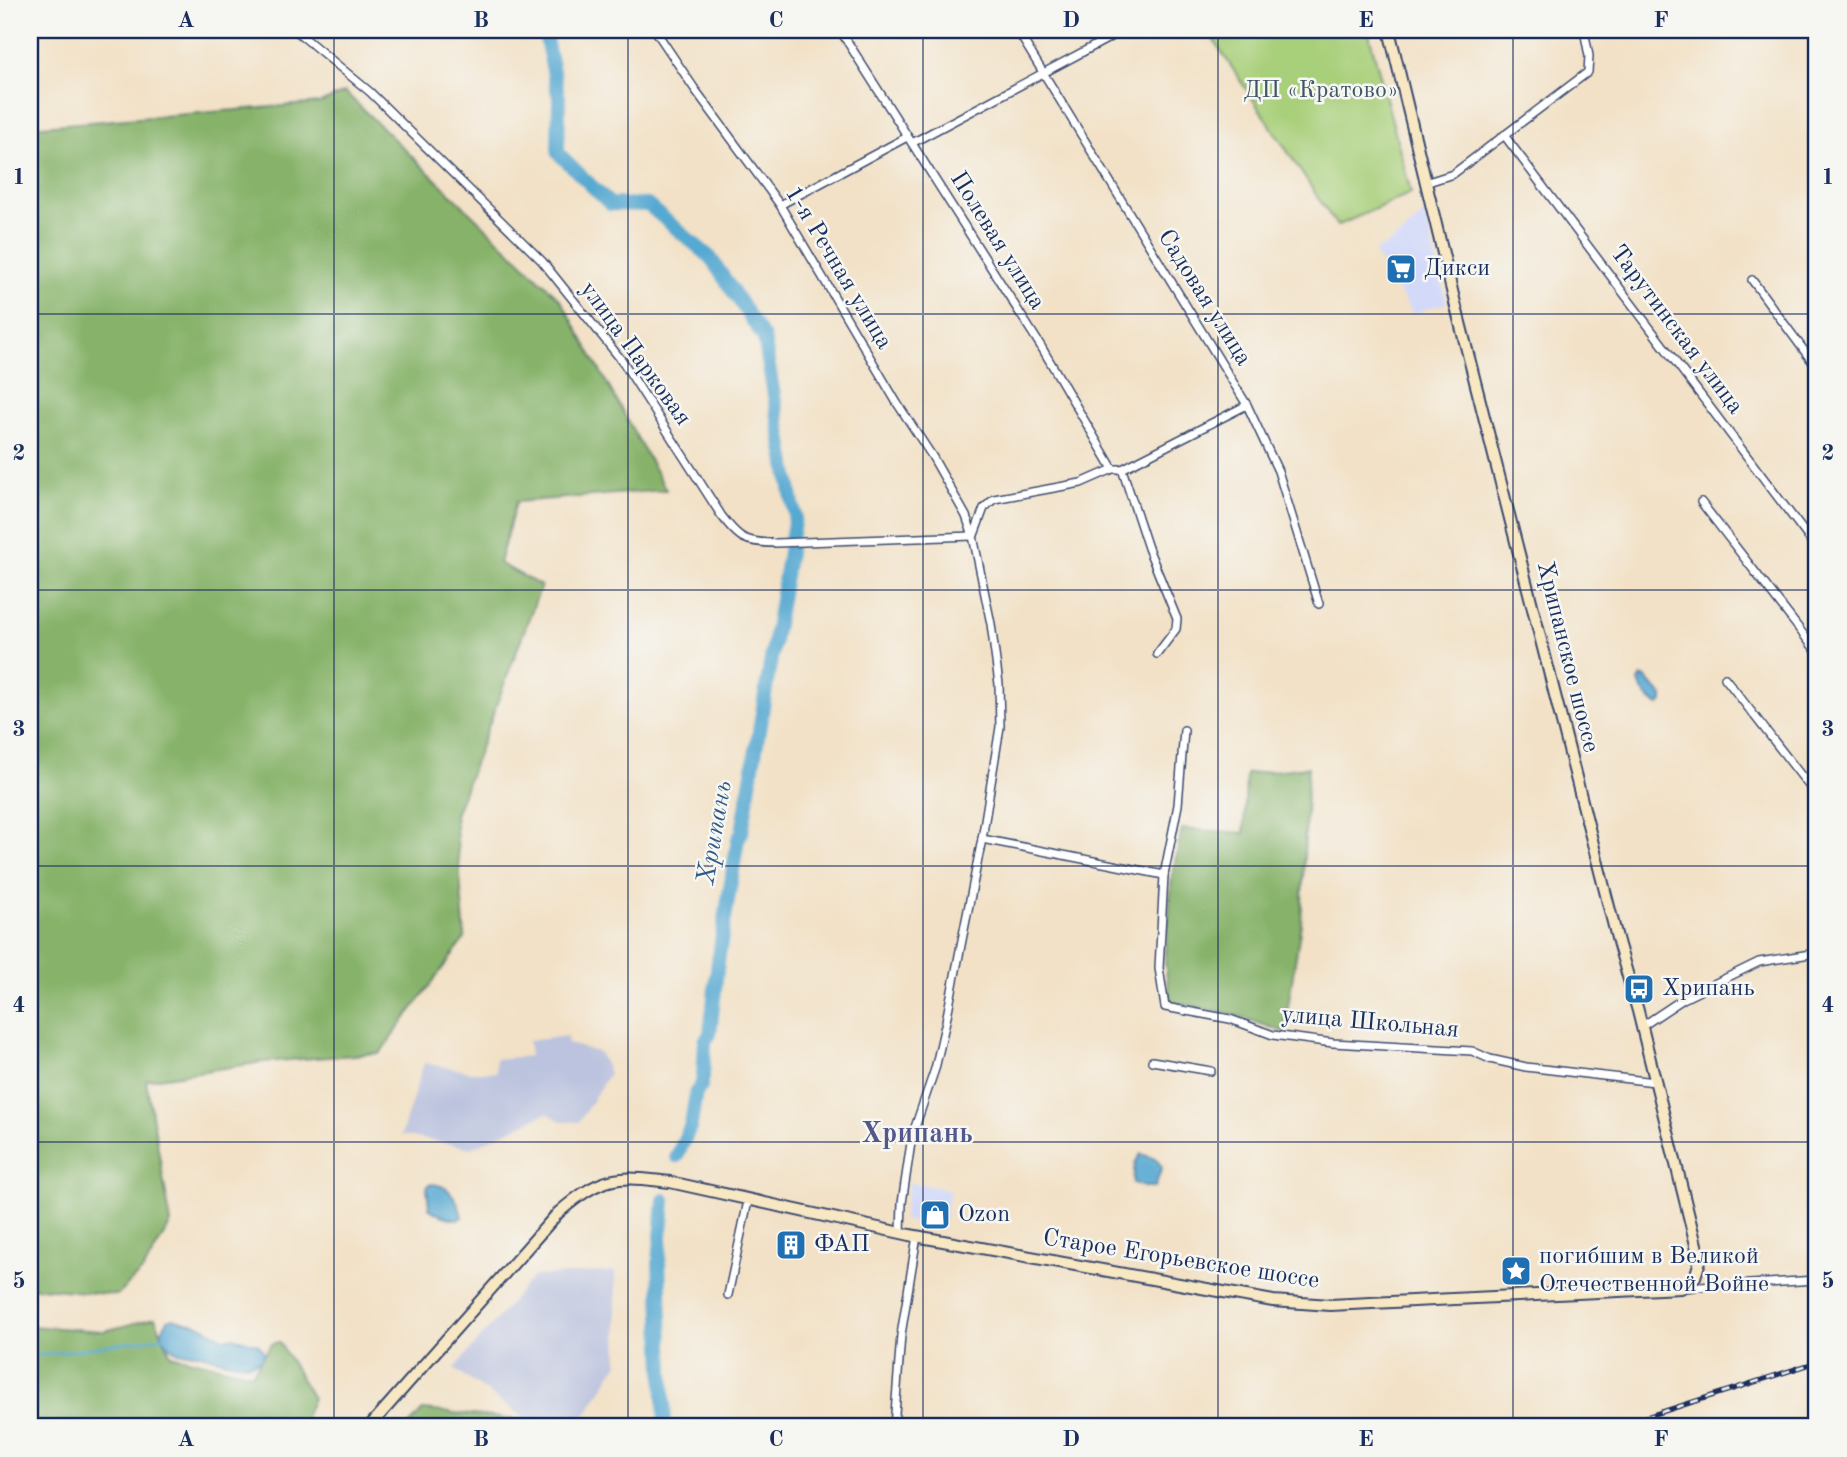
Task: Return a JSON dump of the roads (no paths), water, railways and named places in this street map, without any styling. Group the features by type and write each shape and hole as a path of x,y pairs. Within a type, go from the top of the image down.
{"main road":[{"name":"Хрипанское шоссе","path":"1389,30 1425,183 1700,1261 1695,1277 1681,1288"},
{"name":"Старое Егорьевское шоссе","path":"369,1427 558,1213 584,1191 610,1180 636,1178 670,1182 901,1233 1273,1301 1330,1305 1681,1288"}],"street":[{"name":"улица Парковая","path":"295,30 370,92 542,261 623,362 736,535 759,543 973,536"},
{"name":"1-я Речная улица","path":"655,30 780,205 966,516 973,536 991,624 999,684 1000,727 982,839 935,1069 912,1136 902,1203 901,1233"},
{"name":"Полевая улица","path":"840,30 1117,469 1177,619 1176,629 1157,654"},
{"name":"Садовая улица","path":"1017,30 1247,405 1278,471 1319,604"},
{"path":"780,205 1124,30"},
{"path":"1425,183 1453,174 1588,72 1590,56 1584,30"},
{"name":"Тарутинская улица","path":"1504,135 1817,549"},
{"path":"1752,280 1817,368"},
{"path":"973,536 984,508 994,499 1081,483 1117,469 1247,405"},
{"path":"1701,502 1817,652"},
{"path":"1725,678 1817,796"},
{"path":"982,839 1164,875 1178,805 1184,730"},
{"name":"улица Школьная","path":"1164,875 1159,968 1166,1007 1230,1019 1273,1035 1332,1043 1472,1051 1490,1059 1526,1067 1655,1082"},
{"path":"1641,1027 1683,999 1759,962 1817,953"},
{"path":"1152,1061 1210,1070"},
{"path":"728,1295 748,1200"},
{"path":"894,1427 901,1335 917,1236"},
{"name":"Старое Егорьевское шоссе","path":"1681,1288 1817,1280"}],"water":[{"path":"1642,677 1663,697 1663,702 1659,705 1644,692 1639,681"},
{"path":"1141,1154 1156,1159 1162,1167 1155,1187 1133,1183 1135,1163"},
{"path":"430,1184 443,1187 452,1194 462,1217 459,1219 443,1216 429,1208 427,1187"},
{"path":"172,1318 199,1325 225,1339 233,1337 258,1344 264,1352 261,1360 246,1364 176,1351 161,1332"}],"waterway":[{"name":"Хрипань","path":"544,30 559,98 558,153 610,204 648,205 710,257 764,338 795,516 742,832 738,839 718,961 710,1034 705,1041 703,1077 696,1092 691,1125 677,1156"},
{"name":"Хрипань","path":"664,1200 659,1261 665,1427"},
{"path":"30,1357 163,1337"}],"railway":[{"path":"1615,1427 1817,1362"}],"place":[{"name":"Дикси","path":"1401,269"},
{"name":"Хрипань","path":"1639,989"},
{"name":"Ozon","path":"935,1215"},
{"name":"ФАП","path":"791,1245"},
{"name":"погибшим в Великой Отечественной Войне","path":"1516,1271"}],"district":[{"name":"Хрипань","path":"917,1135"}],"park label":[{"name":"ДП «Кратово»","path":"1321,91"}]}
